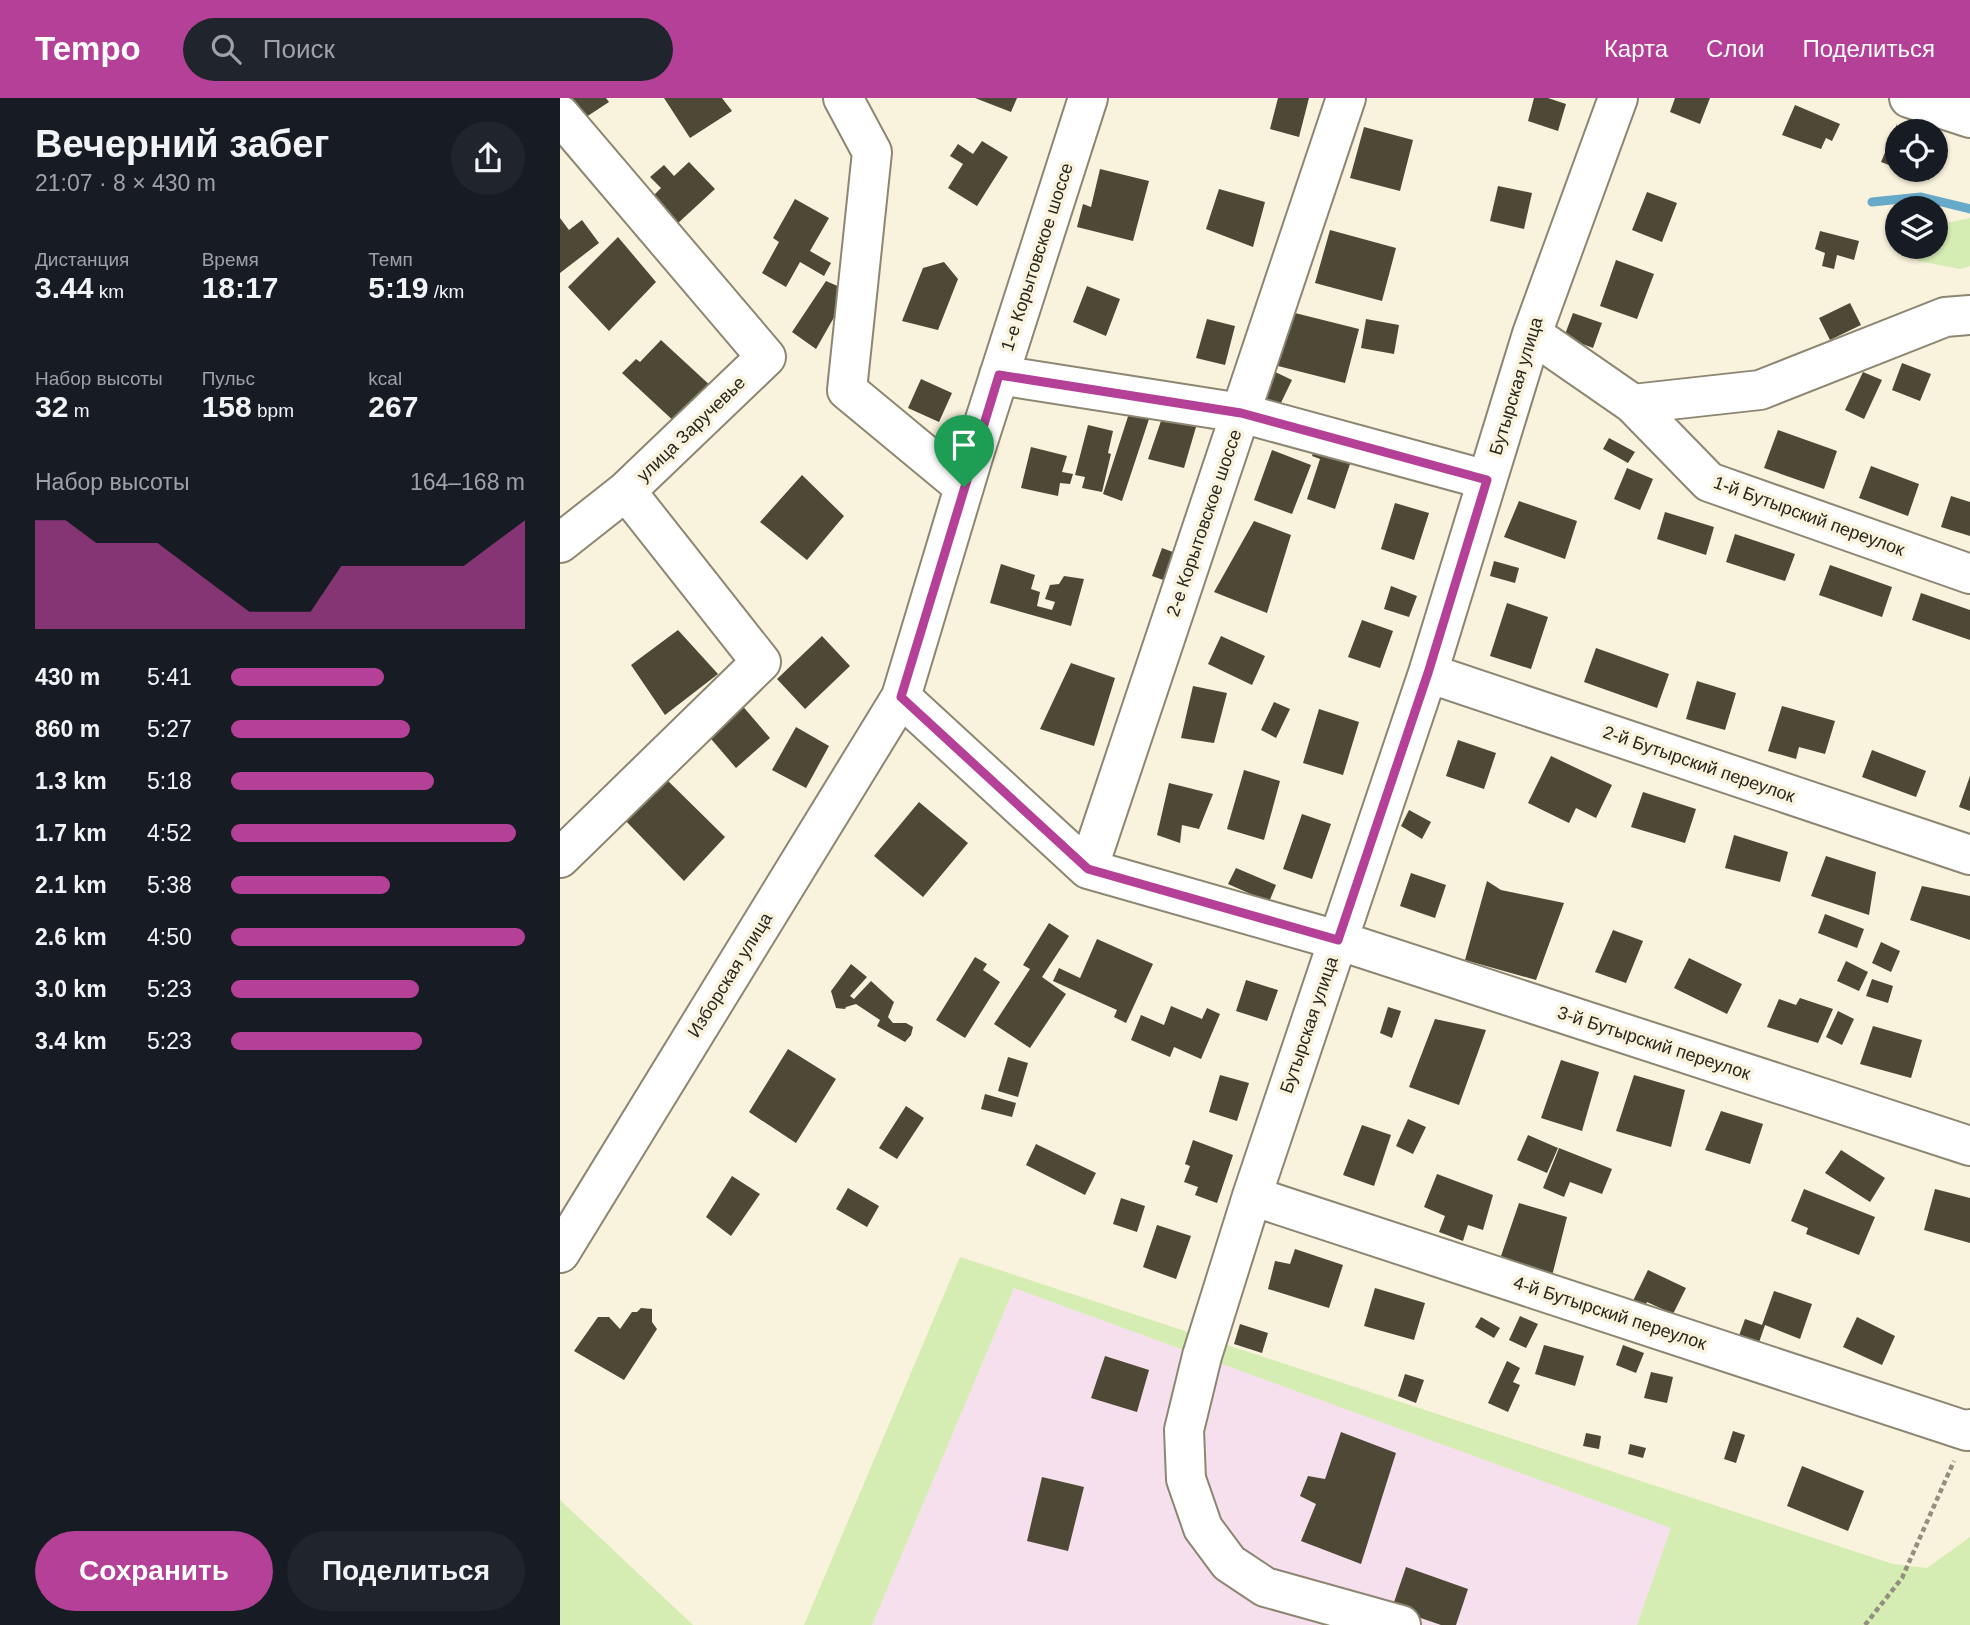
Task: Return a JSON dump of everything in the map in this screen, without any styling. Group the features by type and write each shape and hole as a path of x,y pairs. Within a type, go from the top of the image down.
{"street":[{"path":"843,98 872,152 847,390 964,487"},
{"name":"1-е Корытовское шоссе","path":"901,697 964,487 1088,98"},
{"name":"2-е Корытовское шоссе","path":"1088,869 1346,98"},
{"name":"Бутырская улица","path":"1401,1625 1265,1587 1229,1563 1203,1528 1185,1479 1184,1430 1202,1356 1252,1196 1428,673 1531,334 1618,98"},
{"path":"1909,98 1970,118"},
{"name":"улица Заручевье","path":"560,115 766,357 626,491 761,662 560,858"},
{"path":"1633,404 1760,390 1945,317 1970,315"},
{"name":"1-й Бутырский переулок","path":"1531,334 1633,404 1709,482 1970,574"},
{"path":"999,375 1241,413 1487,480"},
{"path":"560,542 626,491"},
{"name":"2-й Бутырский переулок","path":"1428,673 1970,855"},
{"path":"901,697 1088,869"},
{"name":"Изборская улица","path":"560,1253 901,697"},
{"name":"3-й Бутырский переулок","path":"1088,869 1338,940 1970,1146"},
{"name":"4-й Бутырский переулок","path":"1252,1196 1969,1430"}],"path":[{"path":"1865,1625 1902,1578 1969,1430"}],"shaded area":[{"path":"1014,1288 1672,1528 1637,1625 872,1625"}],"green space":[{"path":"1970,218 1970,266 1960,269 1918,261 1948,259 1948,223"},
{"path":"960,1257 1893,1564 1927,1568 1970,1537 1970,1625 1637,1625 1671,1528 1014,1288 872,1625 804,1625"},
{"path":"560,1500 693,1625 560,1625"}],"building":[{"path":"560,98 606,98 609,102 577,123"},
{"path":"664,98 722,98 732,111 690,138"},
{"path":"975,98 1017,98 1011,112"},
{"path":"1278,98 1309,98 1299,137 1270,129"},
{"path":"1534,98 1548,98 1566,104 1558,131 1528,121"},
{"path":"1675,98 1710,98 1700,124 1670,112"},
{"path":"1795,105 1840,124 1832,141 1826,138 1821,149 1782,135"},
{"path":"1364,127 1413,140 1400,191 1350,178"},
{"path":"982,141 1008,157 977,206 948,188 963,164 950,156 958,144 973,154"},
{"path":"689,162 715,189 677,224 652,197 661,188 650,177 664,165 674,176"},
{"path":"1100,169 1149,181 1133,241 1077,227 1083,204 1091,207"},
{"path":"1498,186 1532,193 1524,229 1490,221"},
{"path":"1219,189 1265,202 1253,247 1206,229"},
{"path":"1647,192 1677,203 1662,242 1632,230"},
{"path":"795,199 829,218 810,251 831,263 824,276 800,262 786,287 762,273 779,242 773,238"},
{"path":"560,218 569,230 582,220 599,243 560,273"},
{"path":"1330,230 1396,248 1382,301 1315,283"},
{"path":"1820,231 1859,241 1854,260 1837,255 1834,269 1822,266 1825,253 1815,249"},
{"path":"618,237 656,282 609,331 568,287"},
{"path":"1616,260 1654,274 1637,319 1600,306"},
{"path":"944,262 958,279 938,330 902,321 923,268"},
{"path":"826,281 849,291 816,349 792,332"},
{"path":"1087,286 1120,299 1106,336 1073,322"},
{"path":"1850,303 1861,325 1830,340 1819,318"},
{"path":"1291,312 1359,329 1345,383 1278,366"},
{"path":"1573,313 1602,323 1593,348 1564,337"},
{"path":"1207,319 1235,326 1225,365 1196,358"},
{"path":"1366,319 1399,325 1394,354 1361,348"},
{"path":"661,340 713,388 678,425 622,373 636,359 640,362"},
{"path":"1902,363 1931,374 1920,401 1892,390"},
{"path":"1269,369 1292,380 1277,411 1254,400"},
{"path":"1863,372 1882,380 1864,419 1845,410"},
{"path":"921,379 952,393 939,422 908,408"},
{"path":"1133,401 1153,407 1122,501 1103,494"},
{"path":"1162,418 1196,427 1184,468 1148,459"},
{"path":"1088,425 1113,431 1108,453 1111,454 1102,492 1082,488 1085,477 1075,475"},
{"path":"1778,430 1837,451 1824,489 1764,468"},
{"path":"1609,438 1635,452 1628,463 1603,449"},
{"path":"1317,443 1353,455 1335,509 1307,499 1320,459 1312,456"},
{"path":"1031,447 1067,456 1062,472 1073,474 1070,484 1060,483 1058,496 1021,488"},
{"path":"1272,450 1311,465 1292,514 1254,500"},
{"path":"1871,466 1919,484 1908,516 1859,498"},
{"path":"1627,468 1653,479 1640,510 1614,499"},
{"path":"802,475 844,516 807,560 760,522"},
{"path":"1951,496 1970,502 1970,536 1941,527"},
{"path":"1519,501 1577,521 1565,559 1504,537"},
{"path":"1395,503 1429,513 1414,560 1381,549"},
{"path":"1665,512 1714,527 1706,555 1657,539"},
{"path":"1254,521 1291,535 1267,613 1214,592"},
{"path":"1735,534 1795,554 1785,581 1726,562"},
{"path":"1162,548 1181,555 1172,583 1152,576"},
{"path":"1494,561 1519,568 1515,583 1490,576"},
{"path":"1001,564 1035,575 1031,589 1040,592 1037,606 1052,610 1055,602 1045,599 1050,585 1059,584 1064,576 1084,579 1071,626 990,603"},
{"path":"1830,565 1892,587 1882,617 1819,595"},
{"path":"1391,586 1417,596 1409,617 1384,609"},
{"path":"1921,593 1970,610 1970,640 1912,620"},
{"path":"1507,603 1548,617 1531,669 1490,656"},
{"path":"1362,620 1393,631 1380,668 1348,657"},
{"path":"678,630 718,674 665,715 631,665"},
{"path":"822,636 850,666 805,709 777,679"},
{"path":"1221,636 1265,656 1252,685 1208,664"},
{"path":"1596,648 1669,674 1657,708 1584,682"},
{"path":"1071,663 1115,678 1094,746 1040,729"},
{"path":"1697,681 1736,693 1725,730 1686,719"},
{"path":"1193,686 1227,693 1214,743 1181,738"},
{"path":"1274,702 1290,709 1276,738 1261,730"},
{"path":"740,703 770,738 736,768 706,733"},
{"path":"1782,706 1835,721 1825,754 1799,747 1796,759 1768,751"},
{"path":"1319,709 1359,722 1343,775 1303,763"},
{"path":"796,727 829,746 806,788 772,770"},
{"path":"1458,740 1496,753 1484,789 1446,776"},
{"path":"1872,750 1926,771 1916,797 1862,777"},
{"path":"1551,756 1612,785 1596,818 1576,808 1569,823 1528,803"},
{"path":"1244,770 1280,781 1264,840 1227,829"},
{"path":"1970,776 1970,811 1959,807"},
{"path":"664,777 725,837 684,881 622,817"},
{"path":"1169,783 1213,794 1199,829 1182,825 1180,843 1157,835"},
{"path":"1643,792 1696,809 1685,843 1631,827"},
{"path":"919,802 968,843 923,897 874,856"},
{"path":"1409,810 1431,822 1422,839 1401,826"},
{"path":"1302,814 1331,824 1312,879 1283,869"},
{"path":"1734,835 1788,852 1780,882 1725,868"},
{"path":"1826,856 1876,872 1869,915 1811,896"},
{"path":"1236,868 1276,885 1269,902 1228,884"},
{"path":"1411,873 1446,885 1435,918 1400,906"},
{"path":"1487,881 1501,890 1564,903 1536,980 1465,960"},
{"path":"1922,886 1970,896 1970,940 1910,920"},
{"path":"1825,914 1864,929 1857,948 1818,933"},
{"path":"1049,923 1069,936 1042,977 1066,994 1030,1048 994,1024 1030,969 1023,965"},
{"path":"1613,930 1643,941 1626,983 1595,972"},
{"path":"1097,939 1153,964 1126,1023 1114,1017 1117,1010 1053,981 1059,968 1080,978"},
{"path":"1881,942 1900,951 1891,972 1872,963"},
{"path":"975,957 987,964 983,970 1000,982 965,1038 936,1020"},
{"path":"1689,958 1742,984 1727,1014 1674,988"},
{"path":"1846,961 1868,972 1859,991 1837,981"},
{"path":"851,964 867,977 850,996 854,999 871,981 894,1002 888,1017 893,1023 906,1023 913,1027 905,1042 877,1026 880,1020 856,1004 845,1009 836,1008 831,991"},
{"path":"1872,979 1893,986 1888,1003 1866,996"},
{"path":"1246,980 1278,990 1267,1021 1236,1011"},
{"path":"1800,998 1833,1009 1818,1043 1767,1027 1779,999 1796,1005"},
{"path":"1171,1006 1202,1019 1207,1008 1220,1014 1201,1059 1174,1047 1170,1057 1131,1040 1141,1015 1164,1025"},
{"path":"1388,1007 1401,1011 1392,1038 1380,1033"},
{"path":"1838,1011 1854,1019 1842,1045 1826,1037"},
{"path":"1435,1019 1486,1030 1459,1105 1409,1087"},
{"path":"1873,1026 1922,1040 1911,1078 1860,1064"},
{"path":"788,1049 836,1079 796,1143 749,1112"},
{"path":"1008,1057 1028,1063 1018,1097 998,1091"},
{"path":"1561,1060 1599,1072 1582,1131 1541,1118"},
{"path":"1220,1075 1249,1083 1237,1121 1209,1112"},
{"path":"1634,1075 1685,1090 1671,1147 1616,1131"},
{"path":"985,1094 1016,1103 1012,1117 981,1109"},
{"path":"906,1106 924,1118 897,1159 879,1148"},
{"path":"1721,1111 1763,1124 1750,1164 1705,1150"},
{"path":"1408,1119 1426,1127 1413,1154 1396,1146"},
{"path":"1362,1125 1391,1135 1374,1186 1343,1175"},
{"path":"1528,1135 1558,1148 1547,1173 1517,1160"},
{"path":"1193,1140 1233,1155 1217,1203 1195,1195 1198,1187 1184,1182 1190,1166 1185,1164"},
{"path":"1036,1144 1096,1173 1085,1195 1026,1165"},
{"path":"1559,1148 1612,1169 1602,1194 1570,1182 1564,1197 1543,1188"},
{"path":"1841,1150 1885,1178 1870,1202 1825,1173"},
{"path":"1437,1174 1493,1195 1483,1230 1468,1225 1463,1241 1439,1232 1445,1216 1424,1207"},
{"path":"732,1176 760,1194 731,1236 706,1217"},
{"path":"848,1188 879,1206 867,1227 836,1209"},
{"path":"1804,1189 1875,1217 1859,1255 1806,1234 1808,1228 1791,1221"},
{"path":"1935,1189 1970,1198 1970,1243 1924,1230"},
{"path":"1121,1198 1145,1206 1137,1232 1113,1224"},
{"path":"1519,1203 1567,1217 1552,1276 1501,1256"},
{"path":"1157,1225 1191,1236 1176,1279 1143,1267"},
{"path":"1295,1249 1343,1265 1329,1308 1268,1289 1275,1261 1290,1264"},
{"path":"1648,1270 1686,1288 1673,1314 1647,1302 1642,1313 1630,1307"},
{"path":"1375,1288 1425,1303 1414,1340 1364,1326"},
{"path":"1774,1291 1812,1304 1800,1339 1765,1325 1756,1351 1736,1344 1745,1319 1762,1325"},
{"path":"641,1308 652,1309 652,1322 657,1329 624,1380 574,1351 598,1317 609,1317 620,1329 632,1312"},
{"path":"1520,1316 1538,1324 1526,1348 1509,1340"},
{"path":"1481,1317 1500,1328 1494,1338 1475,1327"},
{"path":"1857,1317 1895,1336 1882,1365 1843,1347"},
{"path":"1240,1324 1268,1333 1262,1353 1234,1344"},
{"path":"1544,1345 1584,1356 1575,1386 1535,1374"},
{"path":"1623,1345 1644,1353 1636,1373 1616,1365"},
{"path":"1105,1356 1149,1370 1137,1412 1091,1398"},
{"path":"1507,1361 1520,1368 1513,1382 1520,1385 1508,1412 1488,1403"},
{"path":"1651,1372 1673,1377 1667,1403 1644,1398"},
{"path":"1405,1374 1424,1380 1416,1403 1398,1396"},
{"path":"1733,1431 1745,1435 1736,1463 1724,1459"},
{"path":"1341,1432 1396,1453 1361,1564 1301,1541 1316,1504 1300,1496 1308,1476 1325,1479"},
{"path":"1586,1433 1601,1436 1599,1449 1583,1446"},
{"path":"1630,1444 1646,1448 1643,1458 1628,1454"},
{"path":"1802,1466 1864,1491 1848,1531 1787,1506"},
{"path":"1042,1477 1084,1487 1068,1551 1027,1541"},
{"path":"1406,1567 1468,1589 1456,1625 1441,1625 1392,1608"}],"waterway":[{"path":"1872,202 1921,197 1970,209"}],"route":[{"path":"999,375 1241,413 1487,480 1428,673 1338,940 1088,869 901,697 964,487 999,375"}]}
